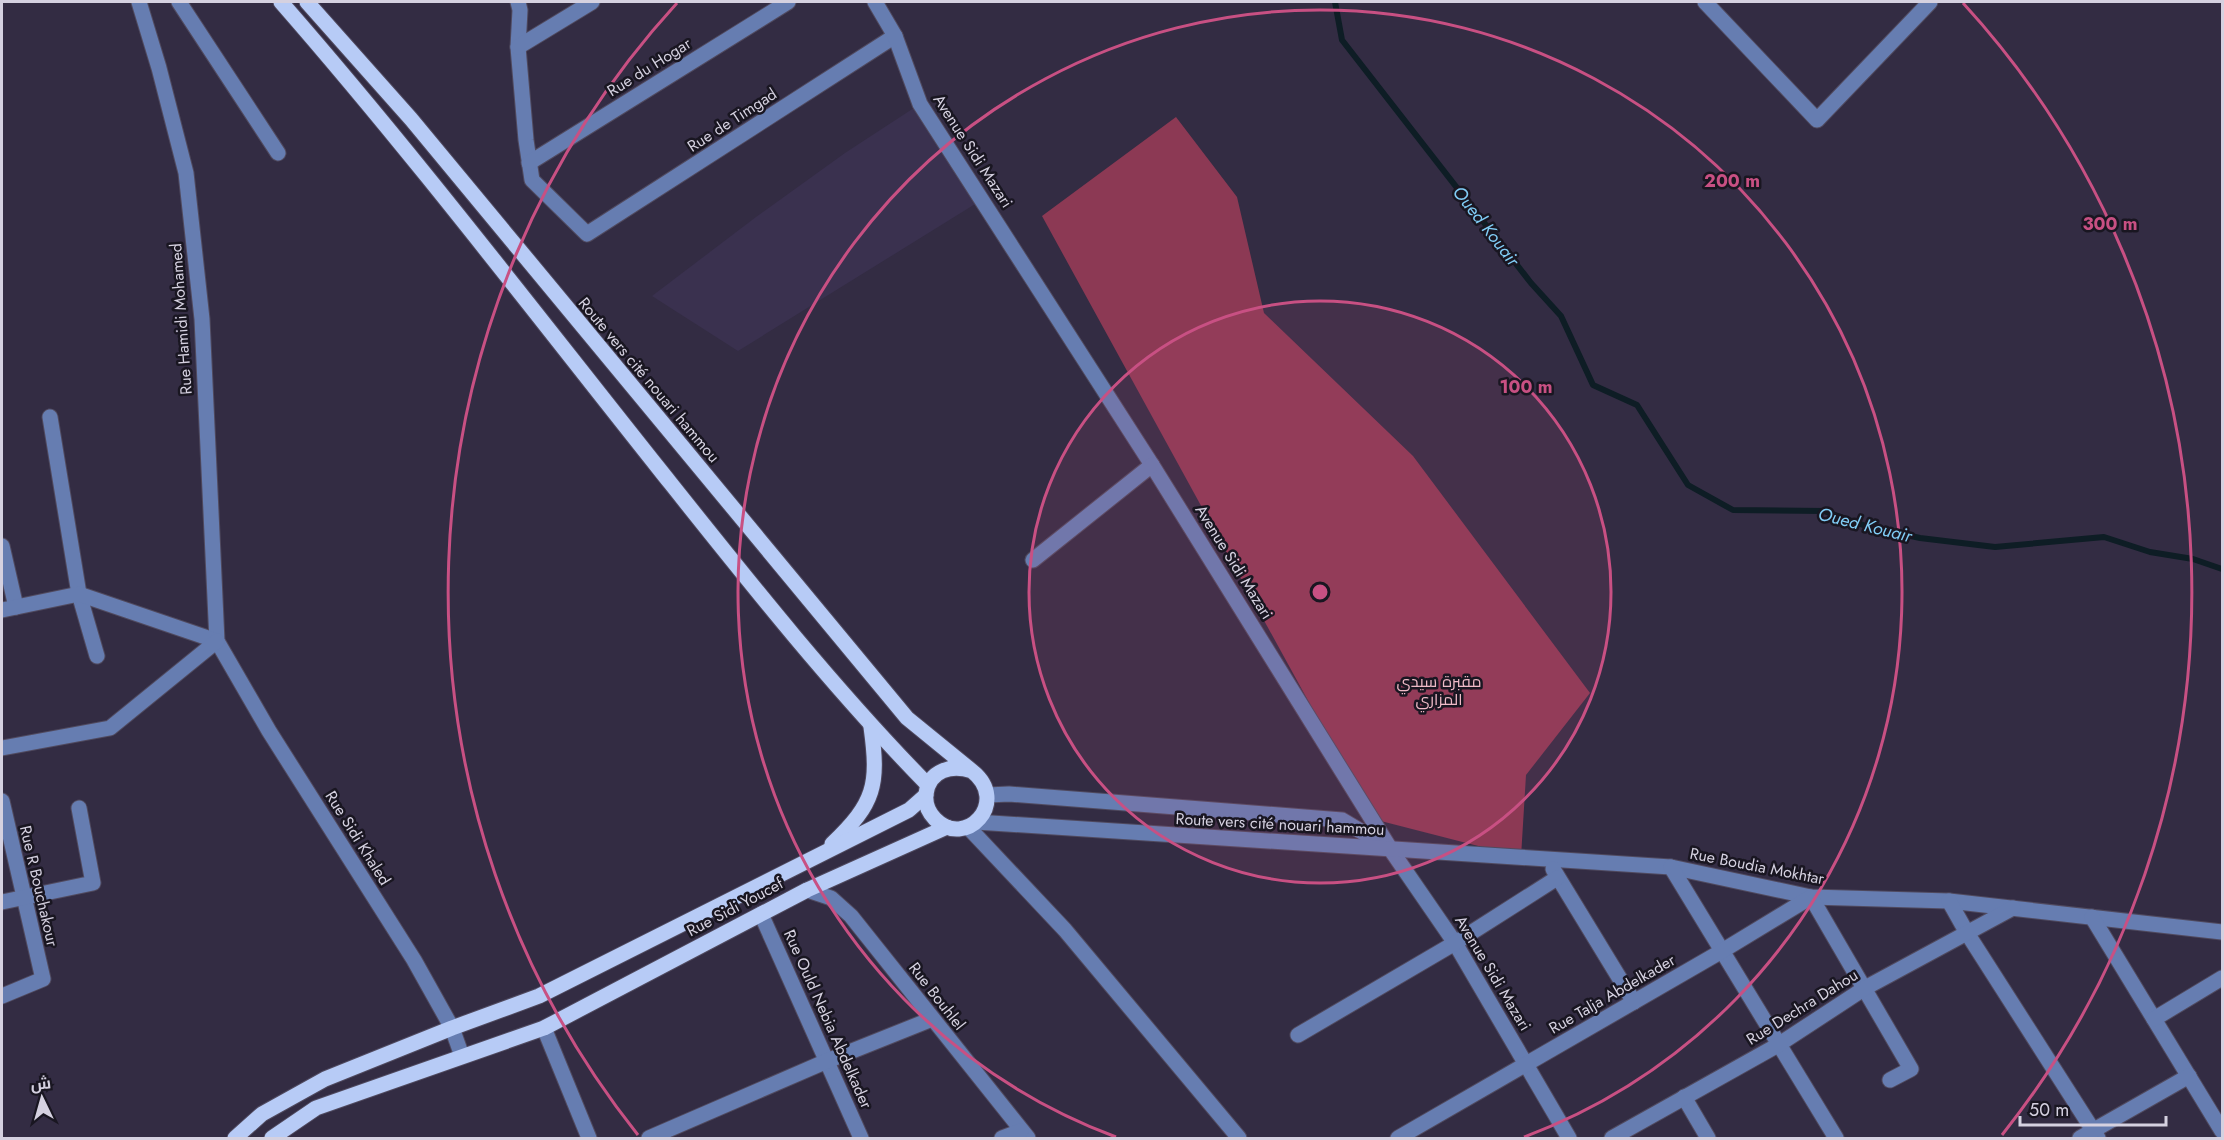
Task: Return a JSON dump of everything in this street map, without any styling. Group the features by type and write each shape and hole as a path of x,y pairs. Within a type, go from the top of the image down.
{"main road":[{"path":"235,1138 262,1114 325,1079 538,996 909,810 927,790 934,777 942,770 962,767 972,771 986,785 988,795 987,805 972,824 958,829 938,823 927,806 927,790 871,727 723,549 363,96 281,2"},
{"name":"Route vers cité nouari hammou","path":"308,2 411,119 907,718 972,771"},
{"path":"821,855 862,812 874,785 876,763 871,727"},
{"name":"Rue Sidi Youcef","path":"272,1138 316,1108 544,1028 807,890 948,827"}],"street":[{"name":"Rue Hamidi Mohamed","path":"138,2 159,68 186,173 202,319 217,641"},
{"path":"179,2 278,153"},
{"path":"518,2 520,10 518,47 529,163"},
{"path":"518,47 592,2"},
{"name":"Rue du Hogar","path":"529,163 788,2"},
{"name":"Avenue Sidi Mazari","path":"875,2 896,36 920,104 1152,465 1391,850 1455,943 1569,1138"},
{"path":"1705,2 1817,120 1930,2"},
{"name":"Rue de Timgad","path":"529,163 532,180 588,234 896,36"},
{"path":"50,417 79,594 97,656"},
{"path":"1033,560 1152,465"},
{"path":"2,546 9,609 79,594 217,641"},
{"path":"2,748 110,728 217,641"},
{"name":"Rue Sidi Khaled","path":"217,641 269,730 414,960 452,1028 462,1056"},
{"name":"Route vers cité nouari hammou","path":"988,795 1009,794 1342,820 1391,850"},
{"name":"Rue R Bouchakour","path":"2,801 43,979 2,996"},
{"path":"2,902 93,883 79,808"},
{"path":"972,824 1065,930 1239,1138"},
{"name":"Route vers cité nouari hammou","path":"972,824 1391,850"},
{"name":"Rue Boudia Mokhtar","path":"1391,850 1671,867 1811,897 1949,901 2223,932"},
{"path":"1548,858 1557,878 1634,1002"},
{"path":"1671,867 1836,1138"},
{"path":"1298,1035 1455,943 1557,878"},
{"name":"Rue Bouhlel","path":"807,890 831,898 851,916 1025,1135"},
{"path":"1811,897 1911,1069 1890,1080"},
{"name":"Rue Talja Abdelkader","path":"1398,1138 1811,897"},
{"path":"1949,901 2090,1136 2189,1076"},
{"name":"Rue Dechra Dahou","path":"1612,1138 1778,1045 1864,988 2013,908"},
{"name":"Rue Ould Nebia Abdelkader","path":"761,914 861,1138"},
{"path":"2092,917 2223,1131"},
{"path":"2154,1019 2223,978"},
{"path":"649,1138 827,1061 932,1019"},
{"path":"544,1028 590,1138"},
{"path":"1684,1097 1708,1138"},
{"path":"1002,1138 1025,1135"}],"shaded area":[{"path":"920,104 980,201 738,351 652,296 845,153"}],"green space":[{"name":"مقبرة سيدي المزاري","path":"1176,117 1237,197 1264,313 1413,456 1590,693 1526,775 1521,857 1373,819 1042,216"}],"waterway":[{"name":"Oued Kouair","path":"1335,2 1342,40 1531,283 1561,316 1593,385 1637,405 1688,485 1733,510 1824,511 1866,526 1920,538 1995,547 2104,537 2150,552 2193,559 2222,569"}]}
